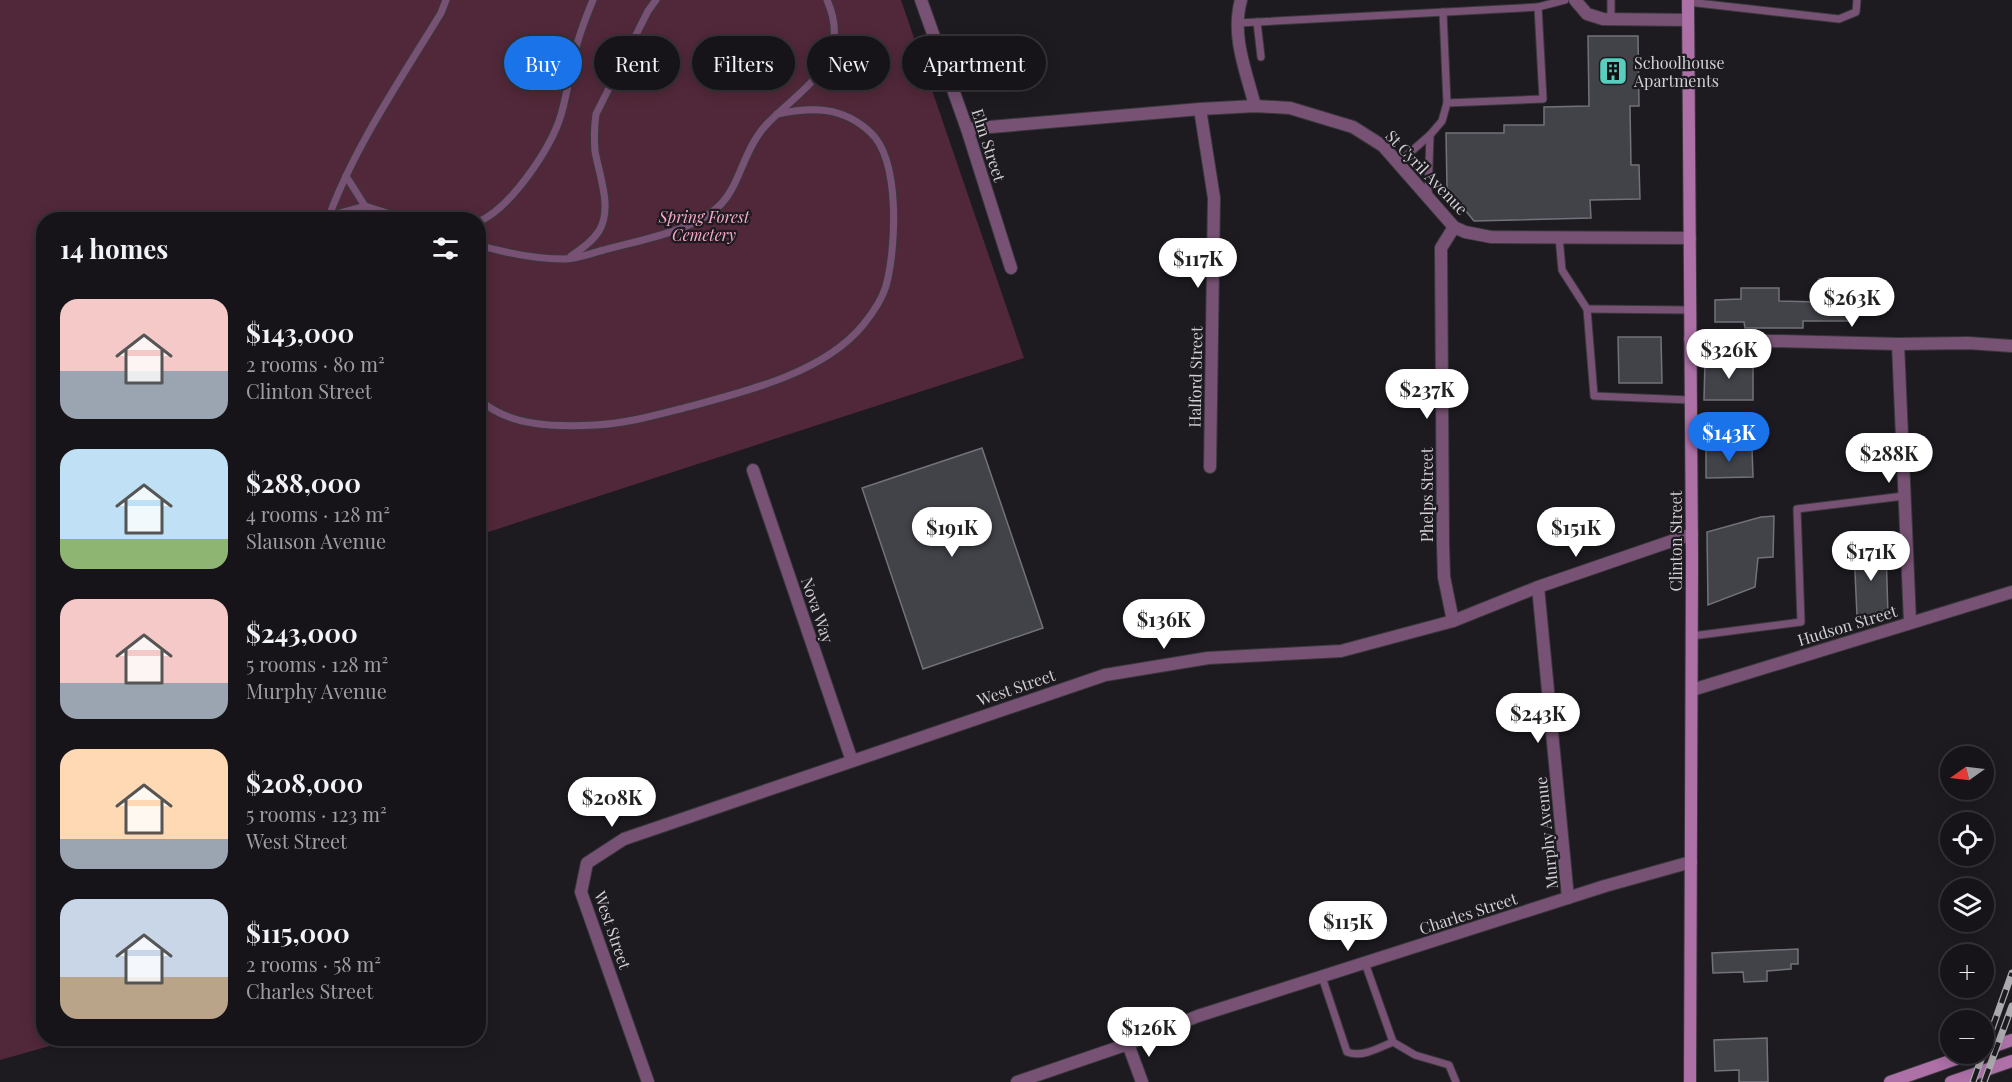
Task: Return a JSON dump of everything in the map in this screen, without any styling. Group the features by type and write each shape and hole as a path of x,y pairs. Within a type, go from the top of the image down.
{"street":[{"name":"Elm Street","path":"921,0 967,129 1011,268"},
{"path":"1241,0 1238,23 1241,56 1255,106"},
{"path":"1575,0 1587,14 1604,19 1688,20"},
{"name":"Clinton Street","path":"1688,1 1692,534 1690,1082"},
{"name":"St Cyril Avenue","path":"967,129 1200,109 1255,106 1290,108 1353,127 1383,146 1454,227 1465,232 1491,237 1690,238"},
{"name":"Halford Street","path":"1200,109 1214,198 1210,467"},
{"name":"Phelps Street","path":"1453,621 1444,577 1441,248 1454,227"},
{"path":"1690,339 1898,344 1968,343 2012,346"},
{"path":"1898,344 1910,622"},
{"name":"Nova Way","path":"753,470 852,761"},
{"name":"West Street","path":"648,1082 581,891 587,863 624,839 1105,675 1208,658 1341,651 1453,621 1538,587 1692,534"},
{"name":"Murphy Avenue","path":"1538,587 1569,897"},
{"name":"Hudson Street","path":"1692,690 2012,592"},
{"name":"Charles Street","path":"1017,1082 1128,1044 1198,1016 1569,897 1691,862"},
{"path":"1994,1046 2012,1040"},
{"path":"1128,1044 1142,1082"},
{"path":"1951,1082 2012,1060"},
{"path":"1890,1082 1942,1064"}],"lane":[{"path":"331,212 346,176 392,92 441,13 446,0"},
{"path":"486,217 502,206 521,185 551,140 561,116 575,49 593,0"},
{"path":"567,259 588,244 600,229 605,209 595,151 596,114 656,0"},
{"path":"486,246 524,255 567,259 656,236 710,214 728,194 757,134 810,86 823,70 831,52 834,32 827,0"},
{"path":"1485,0 1485,10"},
{"path":"1238,23 1538,8 1565,0"},
{"path":"1611,0 1611,20"},
{"path":"1688,1 1839,19 1856,12 1857,0"},
{"path":"1447,103 1543,99 1538,8"},
{"path":"1398,163 1430,135 1442,121 1447,103 1443,12"},
{"path":"1257,22 1261,57"},
{"path":"486,404 496,412 519,420 549,424 596,425 666,412 771,382 824,358 846,342 872,312 885,288 891,260 894,217 892,185 885,159 872,134 855,120 841,114 805,109 777,114"},
{"path":"1428,198 1430,135"},
{"path":"346,176 364,206"},
{"path":"346,212 364,206 384,212"},
{"path":"375,209 379,212"},
{"path":"1559,237 1562,270 1587,309 1594,396 1690,400"},
{"path":"1587,309 1690,310"},
{"path":"1692,636 1801,622 1797,509 1904,496"},
{"path":"1365,963 1393,1042 1415,1055 1449,1065 1455,1082"},
{"path":"1322,976 1347,1052 1366,1053 1393,1042"}],"green space":[{"name":"Spring Forest Cemetery","path":"0,0 901,0 913,36 902,36 902,90 932,90 1024,358 486,533 486,212 36,212 36,1046 50,1046 0,1060"}],"building":[{"path":"1588,36 1638,36 1639,106 1630,106 1631,165 1639,165 1640,199 1590,200 1591,218 1474,221 1447,188 1446,133 1504,133 1504,125 1544,125 1544,107 1589,106"},
{"path":"1819,279 1850,279 1850,321 1803,321 1803,328 1745,328 1744,322 1715,322 1715,300 1741,299 1741,288 1779,288 1779,301 1820,302"},
{"path":"1618,337 1661,337 1662,383 1619,383"},
{"path":"1705,360 1753,361 1753,400 1704,400"},
{"path":"982,448 1043,628 923,669 862,488"},
{"path":"1706,448 1752,448 1753,477 1706,478"},
{"path":"1774,516 1773,557 1758,558 1755,587 1708,605 1707,532 1761,517"},
{"path":"1886,548 1888,616 1857,616 1854,550"},
{"path":"1798,949 1798,964 1791,964 1791,969 1767,971 1767,981 1744,982 1743,972 1713,973 1712,953"},
{"path":"1767,1038 1768,1082 1739,1082 1739,1070 1715,1071 1714,1040"}],"railway":[{"path":"1973,1082 2012,973"},
{"path":"1984,1082 2012,1006"}],"place":[{"name":"Schoolhouse Apartments","path":"1613,71"}]}
